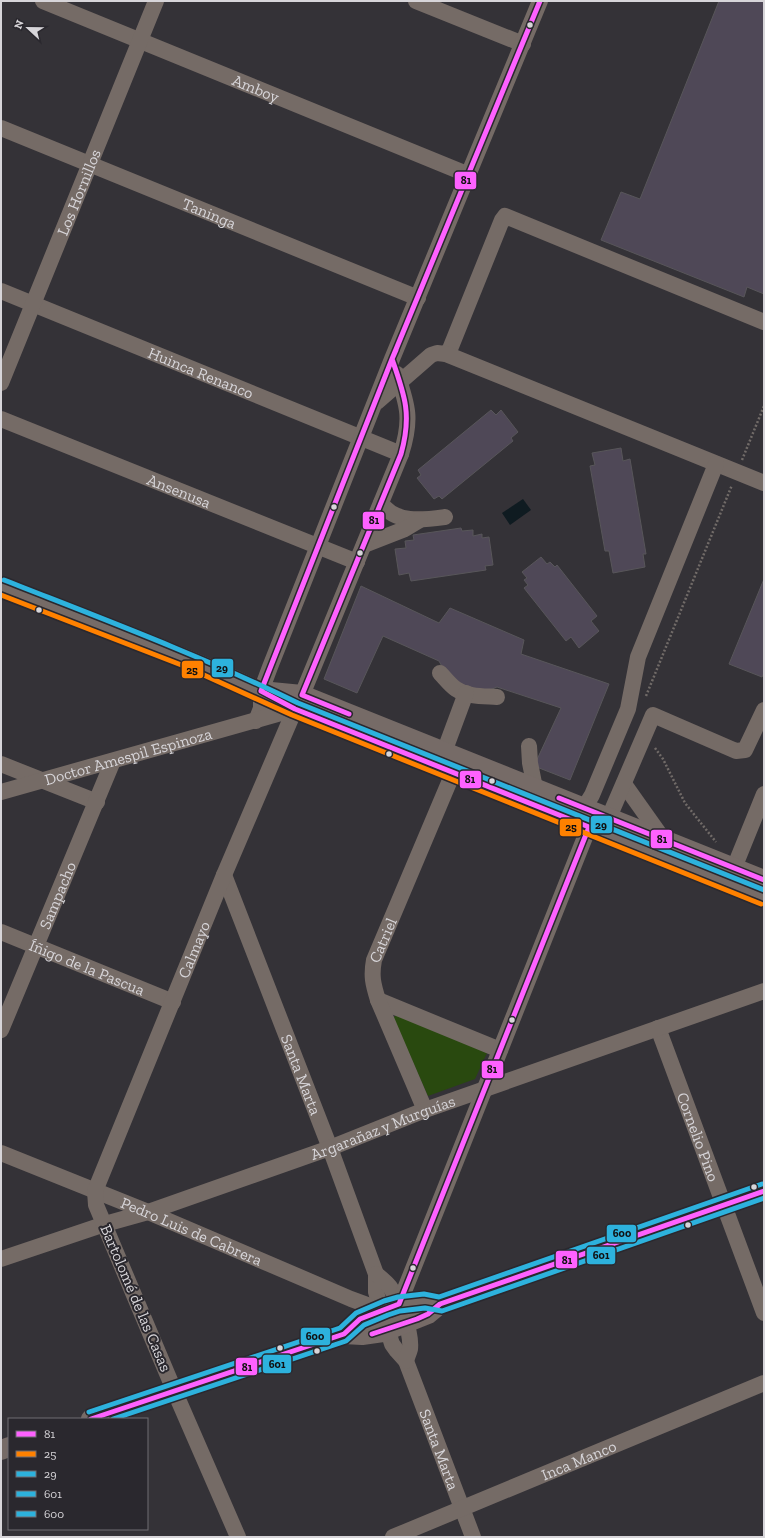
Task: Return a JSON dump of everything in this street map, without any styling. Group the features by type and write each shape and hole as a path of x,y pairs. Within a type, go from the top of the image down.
{"main road":[{"path":"1,587 261,691 299,702 445,764 600,826 764,898"},
{"path":"445,764 535,788 584,808 600,826 663,839 764,880"},
{"path":"94,1418 344,1334 362,1335 387,1330 428,1314 440,1304 764,1191"},
{"path":"344,1334 360,1319 390,1307 425,1300 440,1304"}],"street":[{"name":"Amboy","path":"43,1 469,175"},
{"name":"Los Hornillos","path":"1,383 156,1"},
{"path":"416,1 523,44"},
{"path":"256,721 261,708 261,691 318,546 392,359 540,1"},
{"name":"Taninga","path":"1,128 418,298"},
{"path":"446,354 450,349 502,220 505,216 764,322"},
{"name":"Huinca Renanco","path":"1,291 401,454"},
{"path":"374,405 431,355 437,353 446,354 764,483"},
{"path":"392,359 416,368"},
{"name":"Calmayo","path":"95,1191 224,875 299,702 401,454 407,436 407,401 392,359"},
{"name":"Ansenusa","path":"1,419 357,562"},
{"path":"390,1307 500,1050 600,826 624,784 643,739 643,712 638,657 716,464"},
{"path":"381,503 385,509 396,516 420,520 445,517"},
{"path":"364,545 406,529 420,520"},
{"path":"440,673 456,689 473,696 497,697"},
{"name":"Catriel","path":"425,1110 378,1000 373,984 372,973 374,960 445,764 466,693"},
{"name":"Doctor Amespil Espinoza","path":"1,792 256,721 299,702"},
{"path":"643,712 736,751 746,750 764,710"},
{"path":"584,808 643,712"},
{"path":"529,746 530,763 535,788"},
{"name":"Sampacho","path":"1,1030 113,761"},
{"path":"1,764 97,802"},
{"path":"624,784 663,839"},
{"path":"734,868 764,794"},
{"name":"Santa Marta","path":"224,875 330,1148 376,1274 389,1286 390,1307 387,1330 392,1344 406,1361 473,1537"},
{"name":"Íñigo de la Pascua","path":"1,932 172,1002"},
{"name":"Argarañaz y Murguías","path":"1,1259 105,1224 148,1212 330,1148 425,1110 764,991"},
{"path":"378,1000 500,1050"},
{"name":"Cornelio Pino","path":"658,1028 764,1313"},
{"name":"Pedro Luis de Cabrera","path":"1,1153 148,1212 351,1299 390,1307"},
{"name":"Bartolomé de las Casas","path":"95,1191 96,1205 238,1537"},
{"name":"Santa Marta","path":"390,1307 406,1323 410,1339 410,1348 406,1361"},
{"name":"Inca Manco","path":"394,1537 764,1383"}],"path":[{"path":"643,712 764,406"},
{"path":"643,739 650,742 663,759 685,803 717,844"}],"green space":[{"path":"396,1015 487,1053 475,1079 428,1096 393,1018"}],"shaded area":[{"path":"523,499 531,510 510,525 502,513"}],"building":[{"path":"719,1 764,1 764,294 747,287 744,297 601,240 621,192 640,199"},
{"path":"491,410 496,415 501,410 518,432 511,438 513,441 442,499 439,496 434,499 417,478 421,475 418,470"},
{"path":"621,448 623,461 630,459 646,554 643,554 645,567 613,573 609,551 605,551 590,466 595,465 592,453"},
{"path":"461,528 462,531 473,530 473,536 482,534 482,538 489,537 493,565 485,566 486,570 411,581 409,573 399,575 395,549 406,548 405,541 414,540 413,535"},
{"path":"541,557 547,564 550,562 555,567 557,565 597,616 591,621 599,631 579,648 571,637 566,641 524,588 528,585 524,580 527,578 522,572"},
{"path":"764,579 764,673 762,677 729,664"},
{"path":"361,586 439,623 450,608 524,640 521,654 609,684 570,780 534,766 561,708 497,687 487,691 455,685 439,661 383,636 357,693 324,679"}],"transit line":[{"name":"81","path":"94,1418 344,1334 360,1319 399,1304 589,827 295,709 261,691 392,359 540,1"},
{"name":"81","path":"349,714 302,695 401,454 406,428 406,406 392,359 396,350"},
{"name":"29","path":"4,580 225,669 298,703 764,890"},
{"name":"25","path":"1,595 184,666 292,715 761,904"},
{"name":"81","path":"559,798 764,880"},
{"name":"600","path":"89,1412 340,1328 356,1313 384,1301 398,1297 424,1294 439,1297 762,1184"},
{"name":"81","path":"372,1334 417,1319 428,1314 440,1304 764,1191"},
{"name":"601","path":"116,1418 346,1341 364,1325 388,1315 400,1311 425,1308 442,1311 764,1198"}]}
